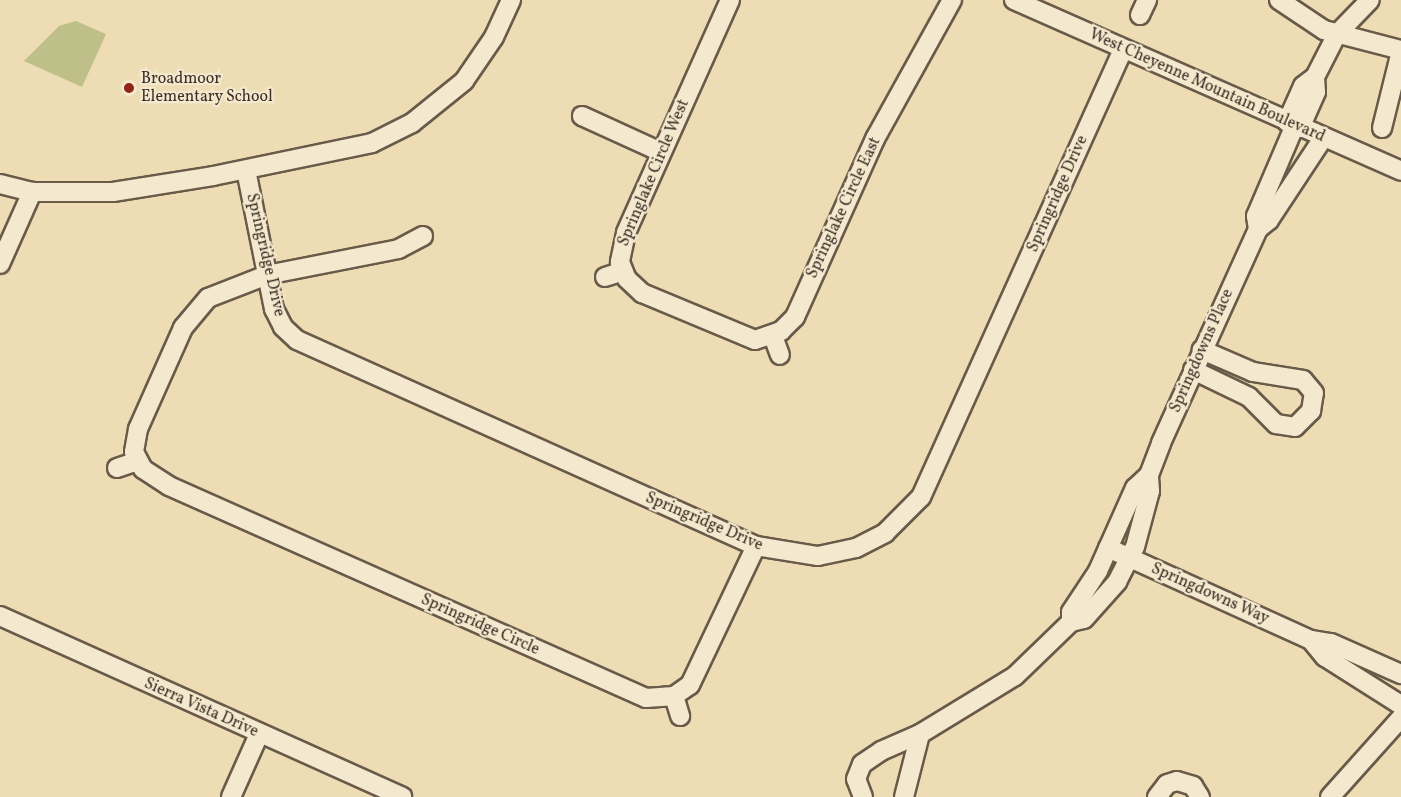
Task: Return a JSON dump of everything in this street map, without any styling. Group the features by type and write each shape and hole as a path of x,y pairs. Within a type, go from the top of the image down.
{"street":[{"path":"0,184 32,192 113,192 349,150 394,134 412,123 464,81 494,38 511,0"},
{"name":"Springlake Circle West","path":"730,0 622,244 623,271 642,293 744,338 773,336"},
{"name":"Springlake Circle East","path":"773,336 795,317 876,137 952,0"},
{"name":"West Cheyenne Mountain Boulevard","path":"1014,0 1401,171"},
{"path":"1279,0 1324,30 1401,51 1382,128"},
{"name":"Springdowns Place","path":"1258,229 1256,216 1294,125 1316,92 1315,77 1337,34 1370,0"},
{"name":"Springridge Drive","path":"246,170 278,320 297,340 756,546 818,556 856,548 885,533 921,497 1123,49"},
{"path":"582,116 662,152"},
{"name":"Springdowns Place","path":"1071,622 1071,612 1108,548 1135,488 1149,475 1193,370 1258,229 1269,220 1323,138"},
{"path":"0,264 32,192"},
{"path":"117,468 137,461 134,441 138,429 190,316 217,292 267,275 399,249 423,236"},
{"path":"605,277 623,271"},
{"path":"773,336 780,355"},
{"path":"1193,370 1250,397 1276,424 1294,427 1311,411 1314,393 1303,380 1253,372 1202,350"},
{"name":"Springridge Circle","path":"137,461 149,476 169,486 635,694 656,699 674,696"},
{"name":"Springdowns Place","path":"862,797 856,779 862,764 881,751 920,734 1015,676 1071,622 1084,619 1117,582 1130,558 1150,491 1149,475"},
{"path":"680,716 674,696 690,685 699,671 756,546"},
{"name":"Springdowns Way","path":"1108,548 1311,640 1331,643 1401,674"},
{"name":"Sierra Vista Drive","path":"0,616 402,797"},
{"name":"Springdowns Way","path":"1311,640 1325,657 1401,705"},
{"path":"1330,797 1401,718"},
{"path":"231,797 259,734"},
{"path":"904,797 920,734"},
{"path":"1157,797 1167,784 1177,781 1194,786 1200,797"}],"green space":[{"path":"76,21 106,34 82,87 24,61 59,26"}],"place":[{"name":"Broadmoor Elementary School","path":"129,88"}]}
